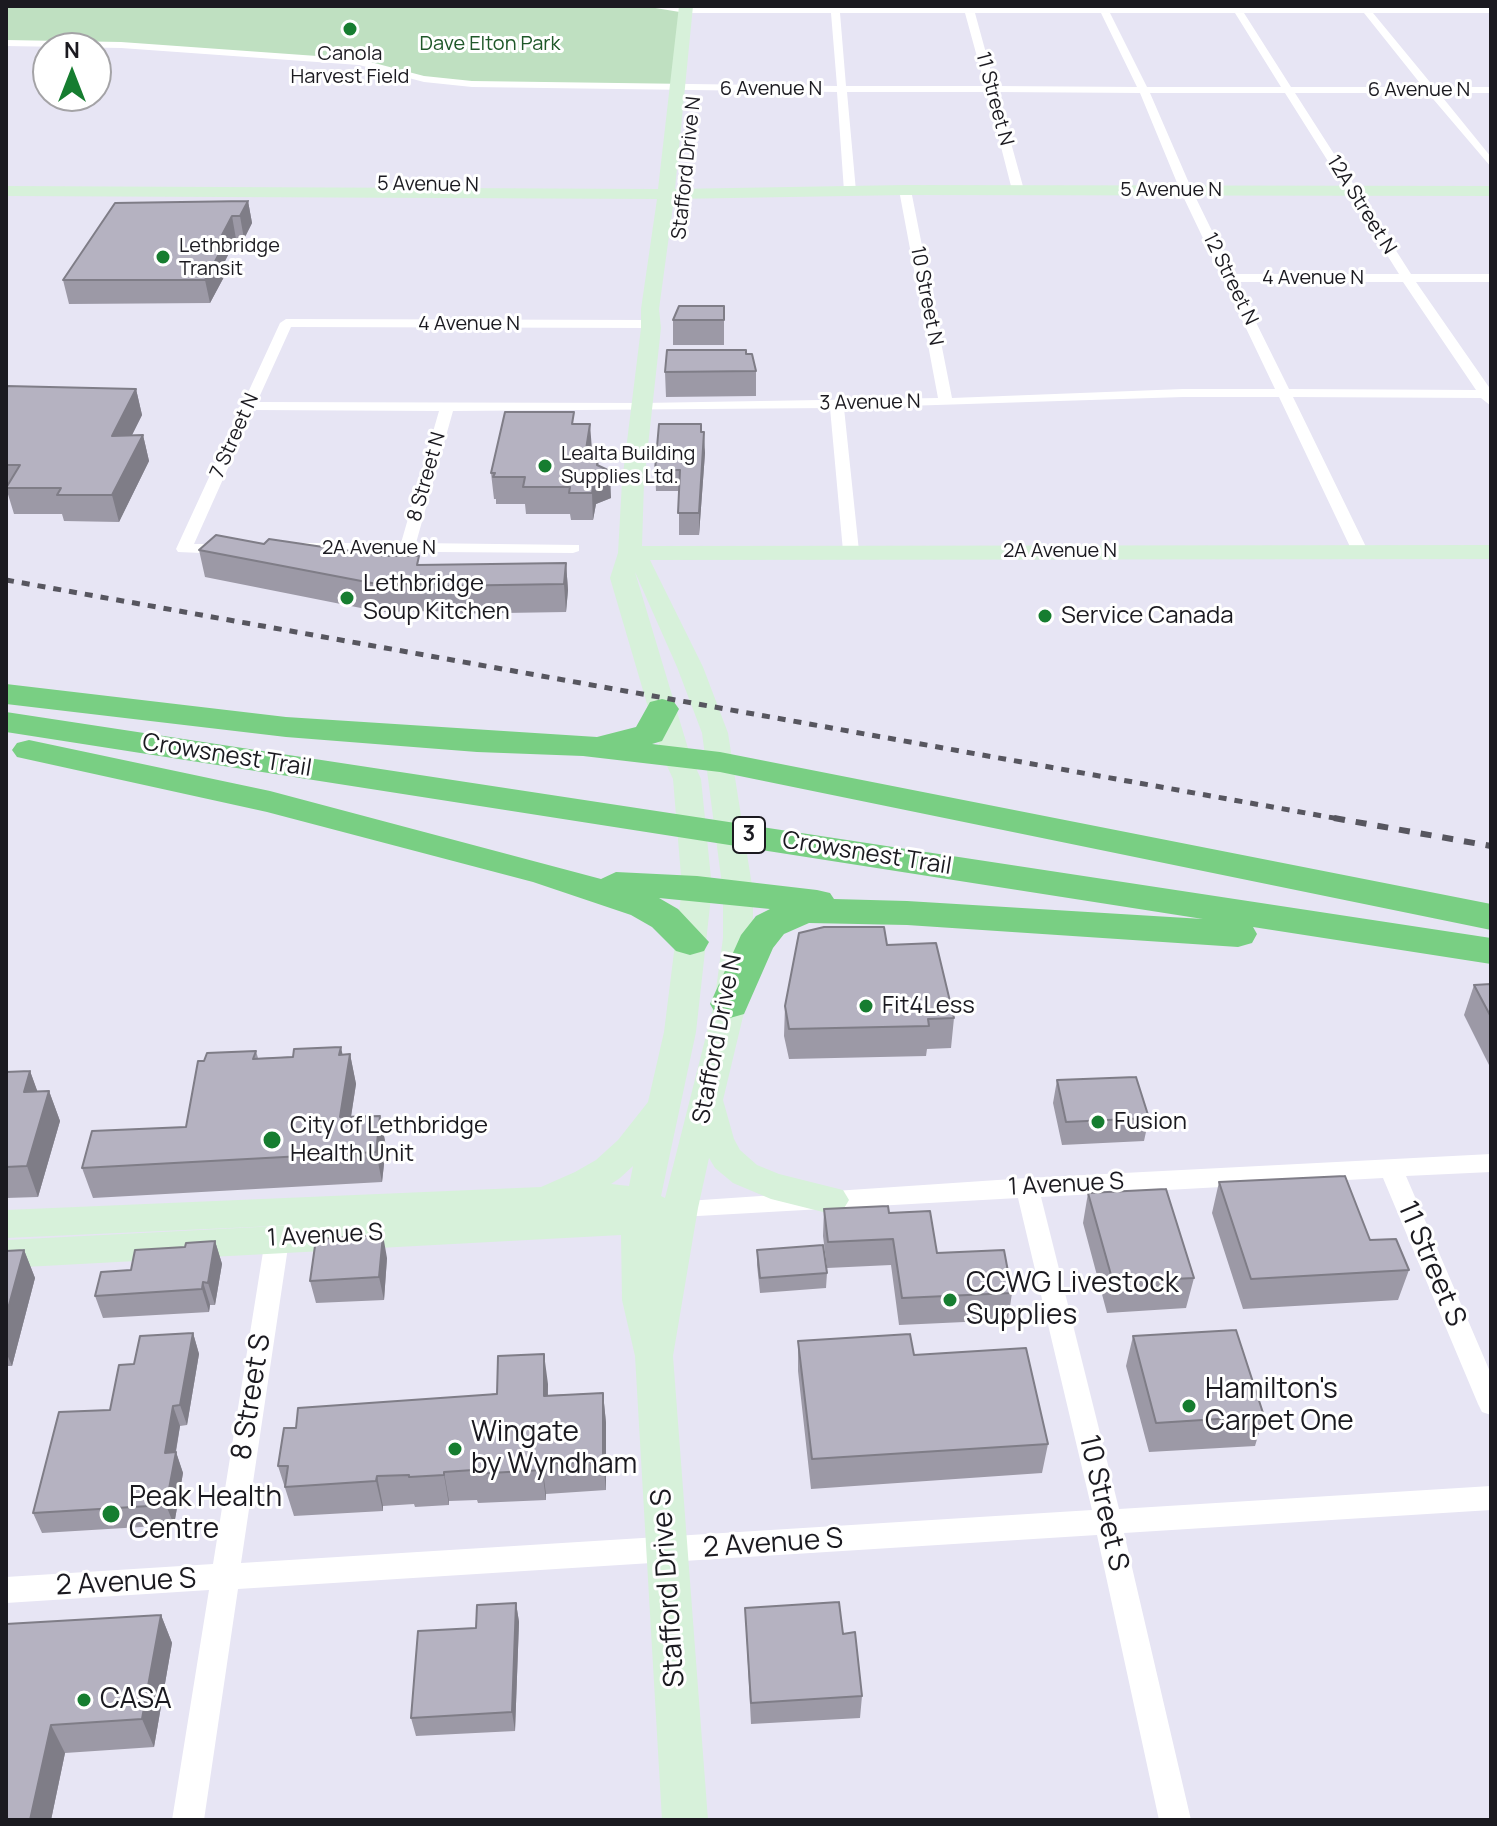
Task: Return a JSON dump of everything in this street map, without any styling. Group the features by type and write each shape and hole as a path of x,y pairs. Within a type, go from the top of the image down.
{"highway":[{"path":"6,694 286,727 477,742 583,746 670,738 720,760 1491,917"},
{"name":"Crowsnest Trail","path":"6,701 1491,928"},
{"name":"Crowsnest Trail","path":"6,722 1491,951"},
{"path":"6,745 257,799 546,874 644,906 665,918 690,942"},
{"path":"546,874 607,884 696,872 737,877 907,913"},
{"path":"730,1004 755,944 770,925 785,917 833,909 1226,933 1491,962"}],"main road":[{"path":"694,8 699,42"},
{"name":"Stafford Drive N","path":"694,8 677,85 677,185 684,212 702,200 730,194"},
{"name":"Stafford Drive N","path":"692,106 696,81"},
{"name":"5 Avenue N","path":"6,184 235,182 607,190"},
{"name":"Stafford Drive N","path":"641,1209 680,1032 696,872 670,738 622,578 630,553 633,482 643,407 650,309 664,216 677,185"},
{"name":"5 Avenue N","path":"677,185 730,194 905,190 1491,191"},
{"name":"5 Avenue N","path":"6,191 607,190 677,185 850,191"},
{"path":"607,190 652,202 664,216"},
{"name":"Stafford Drive N","path":"651,324 660,309 678,251"},
{"path":"654,590 665,569 707,550"},
{"name":"2A Avenue N","path":"630,553 707,550 1491,552"},
{"name":"Stafford Drive N","path":"630,553 644,567 690,667 720,760 737,877 738,938 730,1004 680,1208"},
{"path":"708,1097 717,1139 727,1159 745,1174 771,1186 831,1200"},
{"path":"529,1200 587,1181 608,1169 630,1149 667,1099"},
{"name":"1 Avenue S","path":"6,1254 529,1200 620,1197 641,1209"},
{"name":"1 Avenue S","path":"6,1224 610,1223 641,1209 680,1208"},
{"name":"Stafford Drive S","path":"654,1356 680,1208"},
{"name":"Stafford Drive S","path":"641,1209 638,1244 641,1300 654,1356 685,1820"}],"street":[{"path":"647,6 1491,10"},
{"path":"835,7 850,191"},
{"name":"12 Street N","path":"1103,8 1144,90 1186,190 1360,551"},
{"name":"12A Street N","path":"1236,8 1290,90 1350,191 1489,396"},
{"path":"1365,8 1491,164"},
{"name":"11 Street N","path":"969,9 1018,190"},
{"name":"6 Avenue N","path":"6,43 121,45 359,62 424,79 460,84 677,85 696,81 843,90 1491,90"},
{"name":"10 Street N","path":"905,190 946,402"},
{"name":"4 Avenue N","path":"1231,278 1491,278"},
{"name":"4 Avenue N","path":"286,323 651,324"},
{"name":"7 Street N","path":"248,549 184,549 286,323"},
{"name":"3 Avenue N","path":"249,406 643,407 946,402 1183,393 1489,396"},
{"path":"837,404 851,551"},
{"name":"8 Street N","path":"407,548 447,406"},
{"name":"2A Avenue N","path":"295,548 573,548"},
{"name":"1 Avenue S","path":"680,1208 1491,1163"},
{"name":"11 Street S","path":"1390,1167 1491,1404"},
{"name":"10 Street S","path":"1027,1187 1108,1521 1175,1820"},
{"name":"8 Street S","path":"188,1820 279,1225"},
{"name":"2 Avenue S","path":"6,1590 1491,1498"}],"green space":[{"name":"Dave Elton Park","path":"6,6 647,6 686,10 677,85 440,82 376,65 112,45 112,32 32,32 32,41 6,41"}],"building":[{"path":"248,201 240,216 232,216 213,252 220,252 205,280 63,280 115,203"},
{"path":"679,306 724,306 724,320 673,320"},
{"path":"667,350 746,350 746,354 752,354 756,371 665,372"},
{"path":"6,386 136,389 112,436 143,435 112,495 57,495 61,488 6,488 20,465 6,465"},
{"path":"505,412 574,412 572,424 590,424 585,456 598,456 597,465 610,471 595,478 592,493 569,493 570,487 523,487 525,477 493,477 495,473 491,473"},
{"path":"659,424 701,424 701,432 704,432 699,513 678,513 680,470 655,470"},
{"path":"216,535 264,544 269,539 384,556 419,556 417,565 566,563 564,584 377,584 199,550"},
{"name":"Fit4Less","path":"824,927 884,927 887,945 936,943 954,1018 928,1019 929,1026 789,1029 785,1006 799,933"},
{"path":"1491,984 1491,1017 1474,985"},
{"path":"341,1047 339,1055 350,1054 340,1117 380,1116 376,1152 82,1168 92,1131 186,1127 198,1061 204,1061 207,1053 256,1051 253,1059 293,1057 294,1049"},
{"path":"30,1071 24,1092 49,1091 27,1166 6,1167 6,1072"},
{"path":"1136,1077 1149,1118 1066,1122 1057,1080"},
{"path":"1345,1176 1370,1240 1396,1239 1409,1270 1251,1279 1219,1182"},
{"path":"1166,1189 1194,1278 1113,1282 1088,1193"},
{"path":"888,1206 889,1213 930,1211 937,1253 1004,1250 1012,1293 902,1298 893,1239 828,1242 824,1209"},
{"path":"383,1235 379,1277 310,1281 316,1239"},
{"path":"215,1241 208,1283 203,1282 202,1289 95,1296 101,1272 131,1270 135,1250 185,1247 186,1243"},
{"path":"823,1245 827,1273 760,1278 757,1250"},
{"path":"24,1250 6,1316 6,1251"},
{"path":"1236,1330 1264,1416 1156,1423 1133,1336"},
{"path":"193,1333 180,1405 173,1406 165,1453 176,1452 166,1505 33,1513 59,1412 110,1410 119,1365 134,1364 140,1336"},
{"path":"910,1334 914,1355 1026,1348 1048,1444 812,1459 798,1341"},
{"path":"544,1354 544,1396 603,1393 603,1461 542,1464 542,1470 473,1474 473,1470 444,1472 444,1475 377,1476 376,1481 285,1487 288,1466 278,1466 284,1428 296,1428 298,1408 497,1394 498,1356"},
{"path":"839,1602 843,1634 855,1632 862,1696 751,1703 745,1608"},
{"path":"516,1603 512,1712 411,1718 418,1631 476,1628 477,1605"},
{"name":"CASA","path":"161,1615 142,1719 51,1725 30,1820 6,1820 6,1624"}],"railway":[{"path":"6,580 1345,820"},
{"path":"1334,818 1491,846"}],"place":[{"name":"Canola Harvest Field","path":"350,29"},
{"name":"Lethbridge Transit","path":"163,257"},
{"name":"Lealta Building Supplies Ltd.","path":"545,466"},
{"name":"Lethbridge Soup Kitchen","path":"347,598"},
{"name":"Service Canada","path":"1045,616"},
{"name":"Fit4Less","path":"866,1006"},
{"name":"Fusion","path":"1098,1122"},
{"name":"City of Lethbridge Health Unit","path":"272,1140"},
{"name":"CCWG Livestock Supplies","path":"950,1300"},
{"name":"Hamilton's Carpet One","path":"1189,1406"},
{"name":"Wingate by Wyndham","path":"455,1449"},
{"name":"Peak Health Centre","path":"111,1514"},
{"name":"CASA","path":"84,1700"}]}
